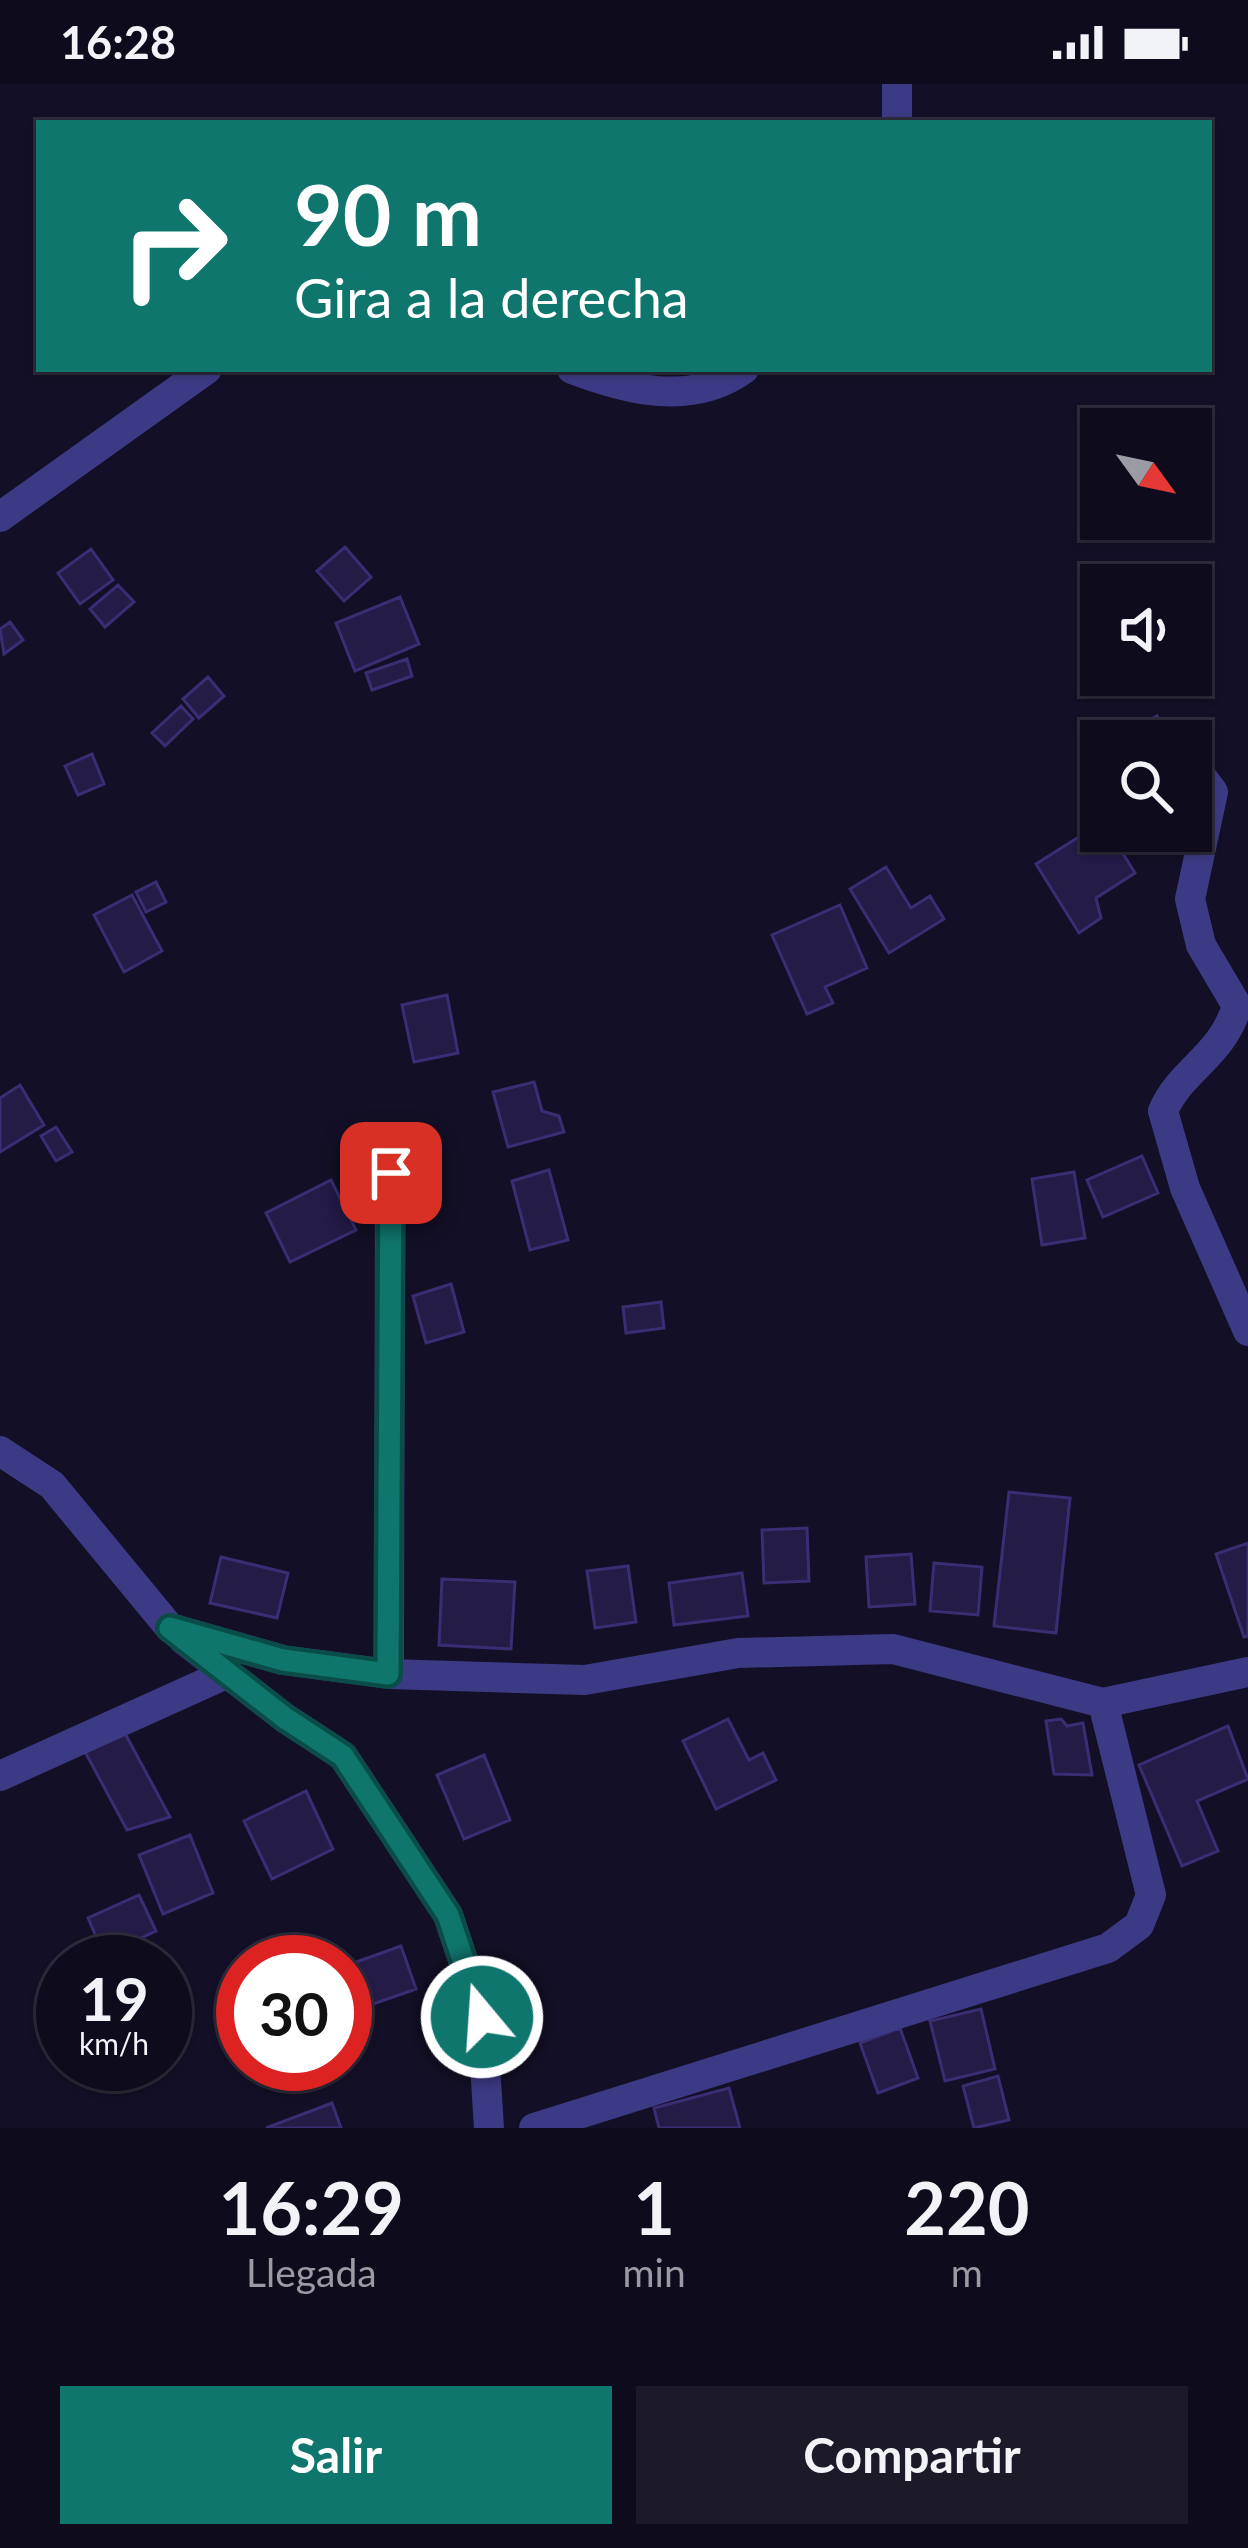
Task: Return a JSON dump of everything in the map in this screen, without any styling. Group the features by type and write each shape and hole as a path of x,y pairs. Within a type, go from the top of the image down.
{"street":[{"path":"897,84 897,120"},
{"path":"0,517 203,372"},
{"path":"580,372 614,385 685,394 737,372"},
{"path":"1200,852 1190,899 1201,945 1237,1006 1228,1034 1205,1064 1174,1087 1163,1111 1185,1188 1248,1331"},
{"path":"388,1674 391,1173"},
{"path":"0,1451 52,1485 170,1628 343,1756 448,1915 482,2017 489,2128"},
{"path":"170,1628 283,1660 388,1674 585,1680 737,1653 893,1649 1103,1703 1248,1672"},
{"path":"0,1776 228,1673"},
{"path":"533,2128 1108,1948 1139,1925 1151,1895 1103,1703"}],"building":[{"path":"345,547 371,577 344,601 317,571"},
{"path":"91,549 113,580 80,604 58,573"},
{"path":"118,585 134,602 105,627 90,609"},
{"path":"400,597 419,644 355,671 336,623"},
{"path":"10,622 23,640 4,654 0,629"},
{"path":"407,659 412,676 372,690 366,673"},
{"path":"208,677 224,696 199,718 183,699"},
{"path":"181,706 193,719 165,746 152,733"},
{"path":"92,754 104,784 78,795 65,766"},
{"path":"1080,836 1080,852 1122,852 1135,873 1096,898 1101,918 1079,933 1036,864"},
{"path":"886,867 911,908 930,896 944,919 889,953 850,889"},
{"path":"156,882 166,902 146,912 136,892"},
{"path":"132,895 162,951 124,972 94,915"},
{"path":"840,905 867,968 825,987 833,1003 807,1014 772,935"},
{"path":"447,995 458,1053 414,1062 402,1005"},
{"path":"534,1082 542,1111 559,1116 564,1132 508,1147 493,1092"},
{"path":"20,1085 44,1125 0,1152 0,1098"},
{"path":"56,1127 72,1152 56,1161 41,1136"},
{"path":"1142,1156 1158,1193 1103,1217 1087,1180"},
{"path":"549,1170 568,1240 530,1250 512,1181"},
{"path":"1074,1172 1085,1238 1042,1245 1032,1179"},
{"path":"331,1180 356,1230 290,1262 266,1213"},
{"path":"451,1284 464,1332 426,1343 413,1296"},
{"path":"661,1302 664,1328 626,1333 623,1307"},
{"path":"1009,1492 1070,1498 1056,1633 994,1626"},
{"path":"807,1528 809,1581 764,1583 762,1530"},
{"path":"1248,1543 1248,1636 1244,1637 1216,1554"},
{"path":"911,1554 915,1604 869,1607 866,1557"},
{"path":"221,1557 288,1573 277,1618 210,1603"},
{"path":"934,1563 982,1567 978,1615 930,1611"},
{"path":"628,1566 636,1622 595,1628 587,1571"},
{"path":"742,1573 748,1616 674,1625 669,1583"},
{"path":"442,1579 515,1582 511,1649 439,1645"},
{"path":"728,1719 749,1760 763,1753 776,1780 716,1809 683,1741"},
{"path":"1061,1719 1067,1726 1083,1723 1092,1775 1054,1774 1046,1721"},
{"path":"120,1724 170,1817 127,1830 82,1746"},
{"path":"1228,1726 1248,1779 1197,1801 1218,1851 1182,1866 1139,1765"},
{"path":"484,1755 510,1820 464,1839 437,1775"},
{"path":"306,1791 333,1849 272,1879 244,1821"},
{"path":"190,1835 213,1893 163,1914 139,1855"},
{"path":"139,1895 156,1931 95,1935 88,1918"},
{"path":"401,1946 416,1989 372,2004 372,1956"},
{"path":"981,2009 995,2069 945,2081 930,2021"},
{"path":"900,2028 918,2078 878,2093 860,2043"},
{"path":"998,2076 1009,2120 974,2128 963,2086"},
{"path":"729,2088 740,2128 659,2128 654,2108"},
{"path":"332,2103 341,2128 266,2128"}],"route":[{"path":"391,1173 388,1674 283,1660 170,1628 285,1718 343,1756 448,1915 482,2017"}]}
